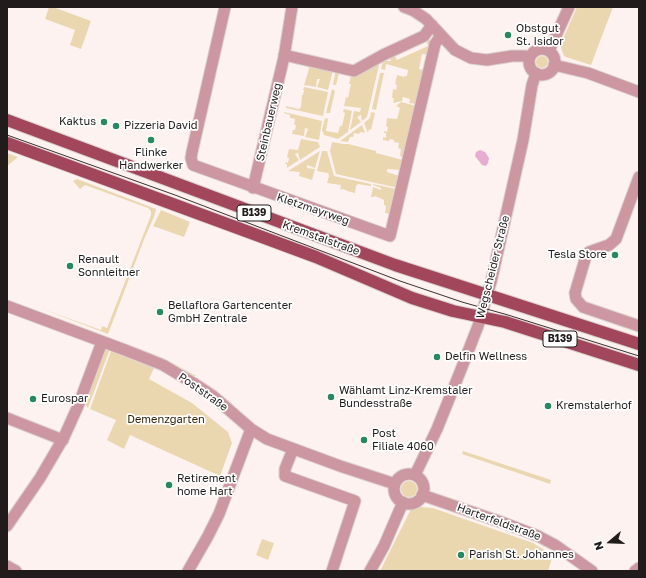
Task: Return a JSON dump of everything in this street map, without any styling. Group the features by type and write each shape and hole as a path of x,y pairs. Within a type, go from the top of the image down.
{"main road":[{"name":"Kremstalstraße","path":"7,120 395,265 639,344"},
{"name":"Kremstalstraße","path":"7,143 254,234 412,298 453,311 480,317"},
{"name":"B139","path":"480,317 505,322 639,365"}],"street":[{"name":"Kletzmayrweg","path":"225,7 190,158 193,165 253,188 390,236 435,44 441,35"},
{"name":"Steinbauerweg","path":"253,188 284,55 292,7"},
{"path":"404,7 420,15 456,50 471,58 487,60 516,55 529,58"},
{"path":"549,51 569,7"},
{"path":"284,55 354,71 424,36 432,25"},
{"path":"539,49 546,49 549,51 553,57 554,65 550,72 545,74 536,73 530,66 529,58 532,53 539,49"},
{"path":"554,65 588,73 639,92"},
{"name":"Wegscheider Straße","path":"415,475 448,402 480,317 487,294 493,274 522,140 532,85 536,73"},
{"path":"639,177 616,239 609,245 594,250 586,256 575,293 576,299 583,307 639,326"},
{"name":"Poststraße","path":"7,306 154,361 181,375 212,396 252,429 267,439 395,484"},
{"path":"7,526 40,478 62,440 78,406 102,342"},
{"path":"7,418 62,440"},
{"path":"188,571 219,514 252,429"},
{"path":"293,449 285,469 285,476 355,502 332,571"},
{"path":"402,475 415,475 422,483 422,495 415,502 403,502 395,494 395,484 402,475"},
{"name":"Harterfeldstraße","path":"422,495 504,522 538,536 592,571"},
{"path":"370,571 384,546 403,502"},
{"path":"7,566 16,571"},
{"path":"635,571 639,568"}],"green space":[{"path":"49,7 53,7 91,21 81,49 70,45 75,30 45,19"},
{"path":"577,7 613,7 591,65 564,56 561,48 563,39"},
{"path":"428,38 431,41 428,55 422,54 419,69 424,70 417,104 409,103 410,99 403,97 402,101 393,103 393,89 396,90 397,85 395,84 397,75 404,77 407,76 408,70 386,64 385,70 381,69 383,61 391,61 389,56 394,54 397,60 428,46 426,40"},
{"path":"540,56 544,56 548,62 544,68 540,68 536,64 536,60"},
{"path":"296,60 333,70 328,90 317,87 320,79 317,79 316,87 304,85 309,69 308,67 296,64"},
{"path":"380,61 367,117 362,121 361,115 357,117 361,122 350,130 354,111 360,112 361,108 344,106 346,97 348,98 351,76 339,73 336,85 333,85 336,69"},
{"path":"380,73 384,73 376,110 372,109"},
{"path":"304,87 328,92 323,116 286,108 286,106 299,109 301,107"},
{"path":"332,89 335,91 330,113 326,113"},
{"path":"401,102 416,106 403,157 400,156 401,149 398,148 399,143 390,139 389,141 383,140 383,137 386,138 386,133 384,133 384,131 387,132 388,127 386,126 387,118 397,119 400,108 396,106"},
{"path":"344,109 352,111 348,132 338,139 324,135 322,130 325,118 328,119 326,131 338,133 340,126 342,126 345,113 343,112"},
{"path":"284,112 322,121 319,140 305,137 308,129 305,128 304,136 292,134 296,125 294,125 295,119 290,118 290,115"},
{"path":"371,112 375,113 371,130 369,129 368,133 364,123 370,118"},
{"path":"362,125 365,133 354,133 353,137 350,137 348,142 340,141"},
{"path":"301,139 318,142 320,147 300,160 298,153 295,154 299,160 287,168 287,164 285,164 286,162 288,163 289,158 287,157 289,149 298,150"},
{"path":"332,142 348,144 376,151 376,153 403,160 401,170 387,169 387,172 399,176 398,188 336,174 330,151"},
{"path":"320,151 315,168 307,165 307,168 315,169 312,180 299,176 300,172 288,171"},
{"path":"322,151 327,151 334,176 371,184 370,188 370,186 358,184 356,186 355,193 342,189 340,190 341,185 327,183 329,176 328,173 317,171"},
{"path":"7,153 18,157 7,166"},
{"path":"77,179 156,209 108,334 40,308 101,330 102,326 107,328 151,215 151,211 148,208 85,185 80,189 73,181"},
{"path":"373,184 396,189 392,214 385,213 386,206 384,205 384,200 375,196 371,197 373,187 381,190 381,188"},
{"path":"161,210 190,222 184,237 153,226"},
{"path":"133,346 165,359 196,376 193,377"},
{"path":"104,349 110,349 88,408 84,403"},
{"name":"Demenzgarten","path":"111,351 154,368 149,379 192,403 228,432 232,443 220,476 130,435 124,449 107,440 116,420 90,409"},
{"path":"463,451 551,480 550,484 462,454"},
{"path":"409,481 415,483 417,489 415,495 409,497 403,495 401,489 403,483"},
{"path":"420,507 433,508 533,543 553,555 548,571 380,571 411,509"},
{"path":"262,539 274,543 268,560 256,555"}],"shaded area":[{"path":"480,150 485,152 489,158 486,166 482,165 475,156 476,152"}],"tram line":[{"path":"7,135 175,195 400,281 462,302 639,356"}],"place":[{"name":"Obstgut St. Isidor","path":"508,35"},
{"name":"Kaktus","path":"104,122"},
{"name":"Pizzeria David","path":"116,126"},
{"name":"Flinke Handwerker","path":"151,140"},
{"name":"Tesla Store","path":"615,255"},
{"name":"Renault Sonnleitner","path":"70,266"},
{"name":"Bellaflora Gartencenter GmbH Zentrale","path":"160,312"},
{"name":"Delfin Wellness","path":"437,357"},
{"name":"Wählamt Linz-Kremstaler Bundesstraße","path":"331,397"},
{"name":"Eurospar","path":"33,399"},
{"name":"Kremstalerhof","path":"548,406"},
{"name":"Post Filiale 4060","path":"364,440"},
{"name":"Retirement home Hart","path":"169,485"},
{"name":"Parish St. Johannes","path":"461,555"}]}
